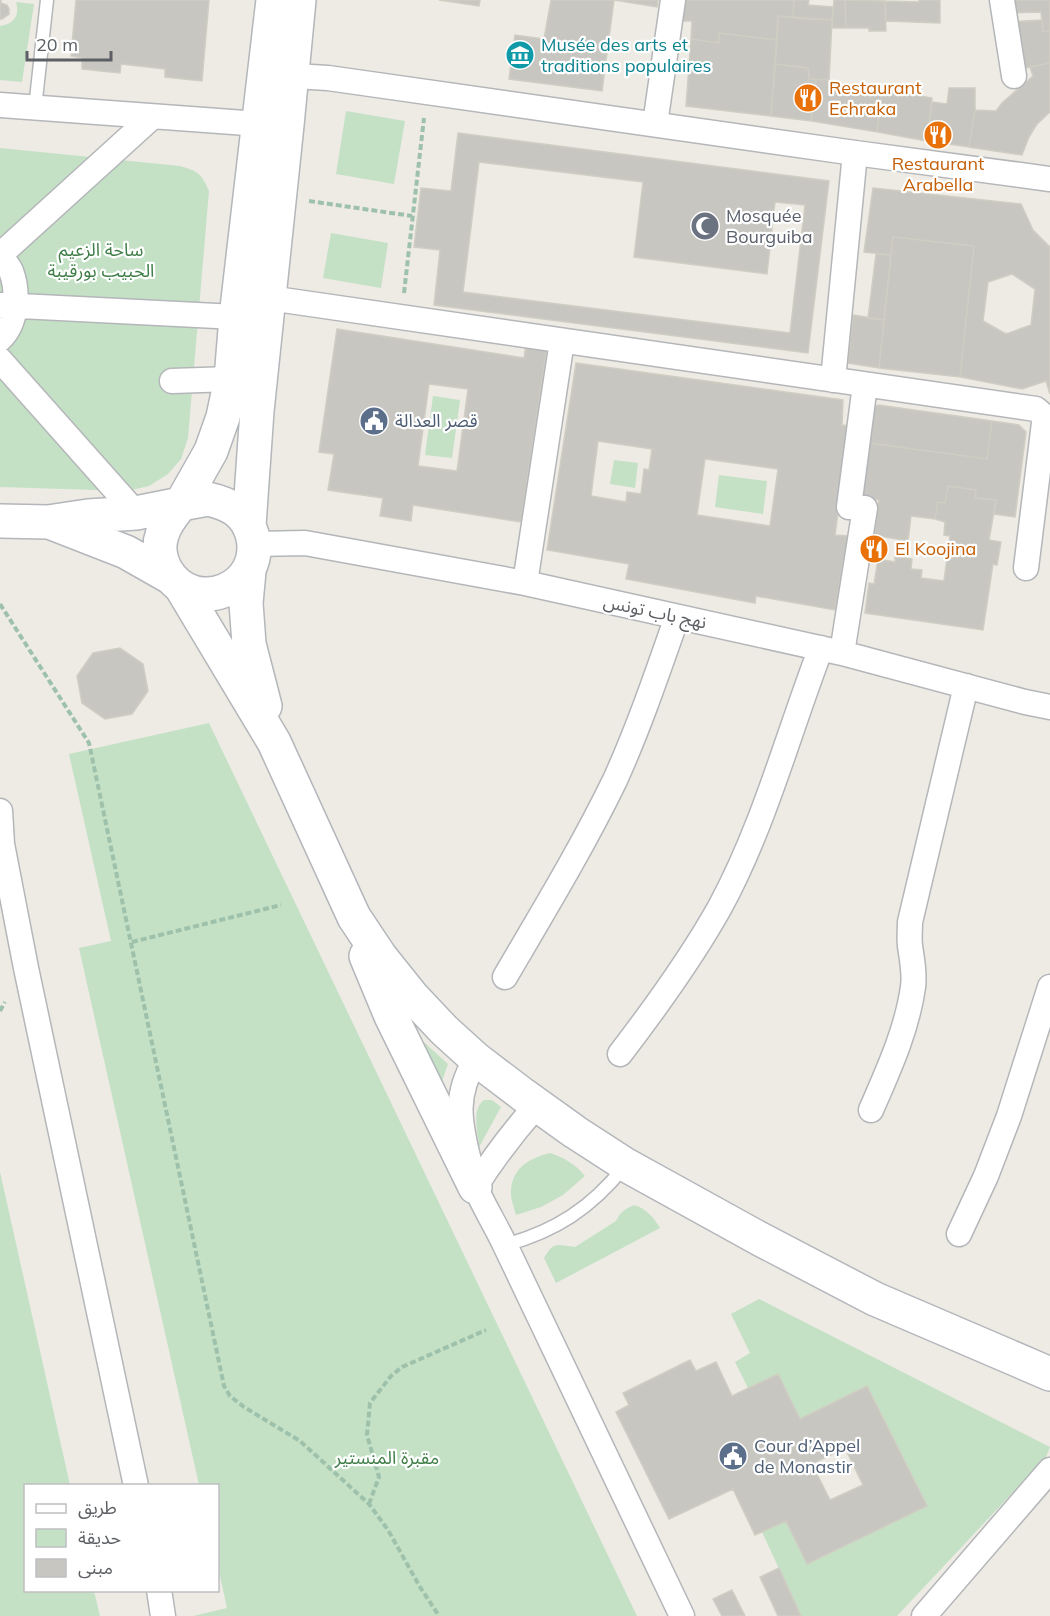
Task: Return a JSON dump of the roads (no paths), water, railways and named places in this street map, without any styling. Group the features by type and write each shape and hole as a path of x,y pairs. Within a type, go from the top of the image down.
{"main road":[{"path":"273,0 278,75 273,125 268,298 257,411 246,603 249,644 274,742"},
{"path":"278,75 299,0"},
{"path":"273,125 236,317 231,379 223,417 211,451 181,504 166,523 159,545 161,557 164,567 176,582 274,742 354,917 376,983 475,1187"},
{"path":"0,521 48,522 88,516 136,513 208,500 225,503 239,512 251,547 239,583 226,591 211,595 195,593 126,552 48,522"},
{"path":"354,917 380,956 412,996 444,1030 476,1059 575,1132 626,1165 875,1299 1050,1374"}],"street":[{"path":"655,124 673,0"},
{"path":"1002,0 1014,76"},
{"path":"278,75 427,92 1050,179"},
{"path":"0,105 273,125"},
{"path":"7,306 16,293 10,271 0,255 152,117"},
{"path":"833,380 855,153"},
{"path":"268,298 1040,411 1044,423 1026,568"},
{"path":"7,306 236,317"},
{"path":"0,339 4,336 14,316 7,306"},
{"path":"525,583 562,341"},
{"path":"0,360 136,513"},
{"path":"172,381 231,379"},
{"path":"620,1054 657,1006 721,906 766,803 804,693 832,651 865,508 849,507 865,385"},
{"name":"نهج باب تونس","path":"251,547 305,543 525,583 832,651 1050,707"},
{"path":"505,977 584,840 615,779 677,617"},
{"path":"871,1110 895,1054 913,987 910,922 966,686"},
{"path":"0,811 3,844 26,968 136,1484"},
{"path":"959,1234 986,1176 1009,1116 1050,987"},
{"path":"476,1059 462,1090 460,1103 464,1143 475,1187 505,1245 682,1616"},
{"path":"475,1187 507,1140 537,1105"},
{"path":"924,1616 1050,1470"},
{"path":"159,1592 163,1616"}],"lane":[{"path":"35,108 47,0"},
{"path":"505,1245 529,1238 573,1216 610,1184 626,1165"}],"place":[{"name":"Musée des arts et traditions populaires","path":"520,55"},
{"name":"Restaurant Echraka","path":"808,98"},
{"name":"Restaurant Arabella","path":"938,135"},
{"name":"Mosquée Bourguiba","path":"705,226"},
{"name":"قصر العدالة","path":"374,421"},
{"name":"El Koojina","path":"874,549"},
{"name":"Cour d’Appel de Monastir","path":"733,1456"}],"park label":[{"name":"ساحة الزعيم الحبيب بورقيبة","path":"101,260"},
{"name":"مقبرة المنستير","path":"387,1458"}]}
